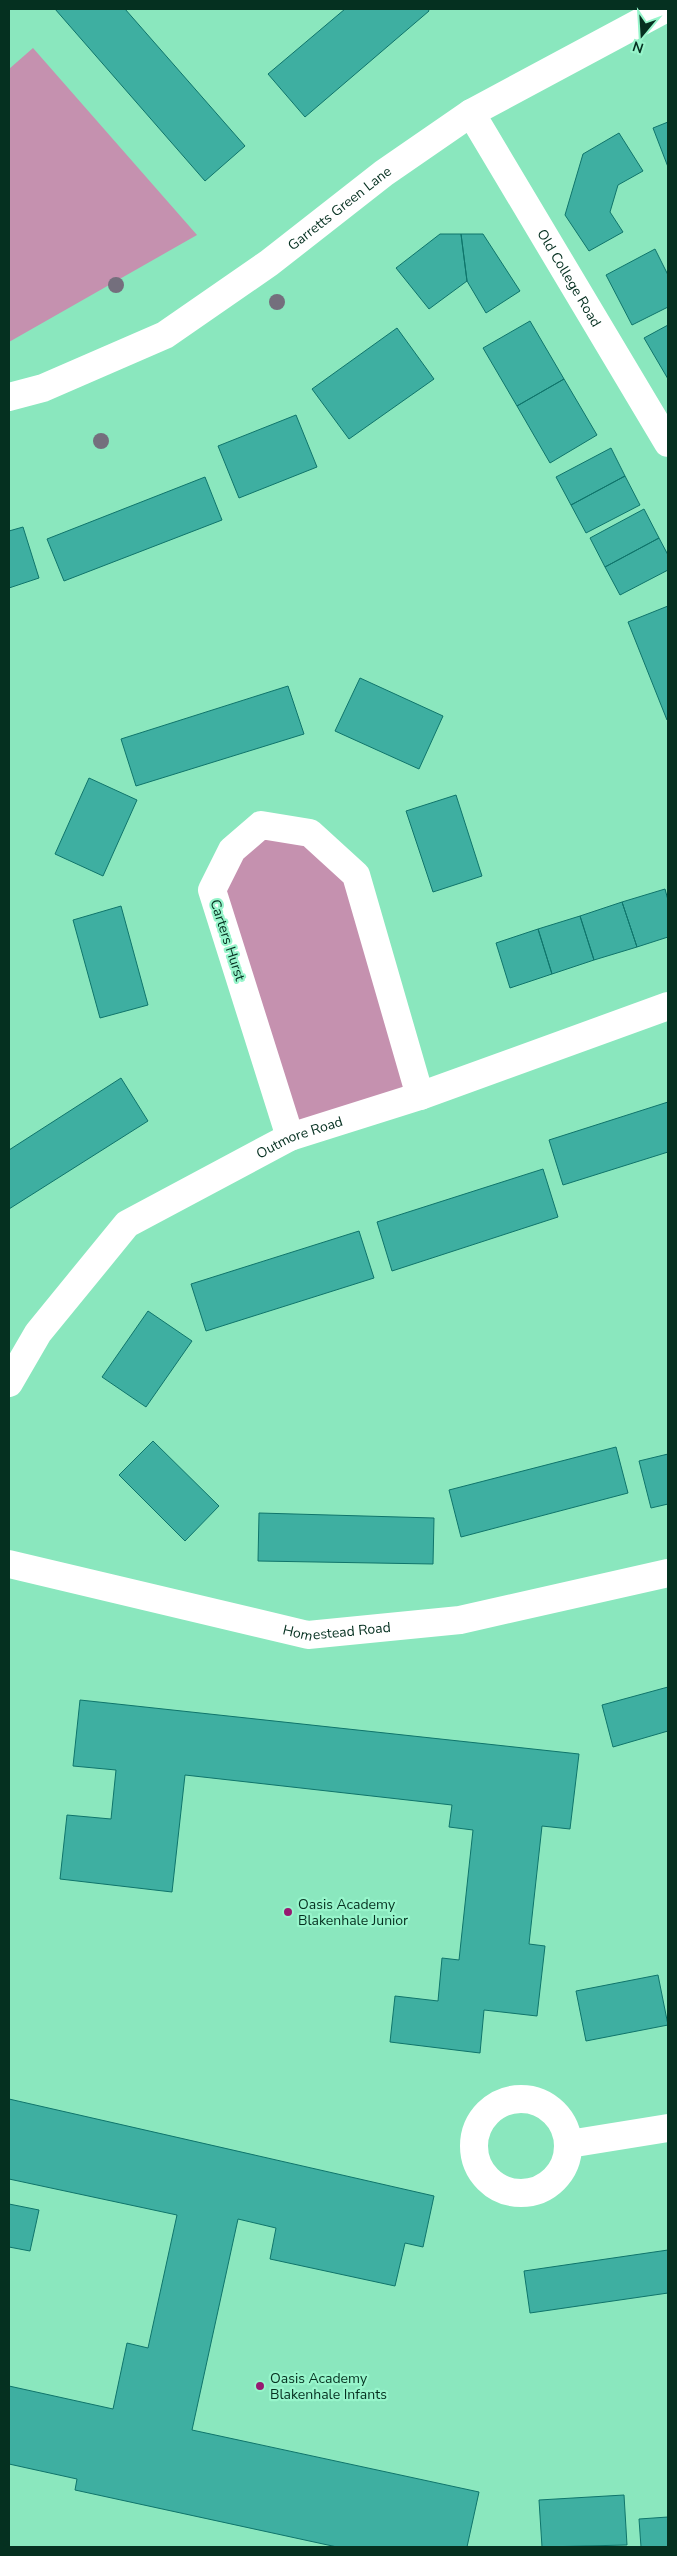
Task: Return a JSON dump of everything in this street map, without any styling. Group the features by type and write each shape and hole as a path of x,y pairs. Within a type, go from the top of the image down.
{"street":[{"name":"Garretts Green Lane","path":"9,397 43,388 165,336 269,263 384,173 471,113 665,9"},
{"name":"Old College Road","path":"471,113 668,443"},
{"name":"Carters Hurst","path":"290,1137 212,890 232,850 261,825 310,833 356,875 420,1096"},
{"name":"Outmore Road","path":"9,1383 38,1333 127,1224 290,1137 420,1096 668,1006"},
{"name":"Homestead Road","path":"9,1564 308,1635 460,1620 668,1572"},
{"path":"569,2144 668,2128"}],"shaded area":[{"path":"33,48 197,235 9,342 9,69"},
{"path":"261,825 310,833 356,875 420,1096 290,1137 212,890"}],"building":[{"path":"55,9 125,9 245,146 205,181"},
{"path":"345,9 428,9 429,11 305,117 268,74"},
{"path":"668,122 668,167 653,128"},
{"path":"619,133 643,171 618,185 610,212 623,232 589,251 565,215 583,154"},
{"path":"440,234 461,234 467,281 429,309 396,268"},
{"path":"461,234 483,234 520,291 486,313 467,281"},
{"path":"655,249 668,275 668,307 632,325 606,275"},
{"path":"530,321 564,379 517,406 483,348"},
{"path":"668,325 668,379 644,338"},
{"path":"397,328 434,379 349,439 312,389"},
{"path":"564,379 597,435 550,463 517,406"},
{"path":"296,415 317,467 239,498 218,446"},
{"path":"611,448 625,476 571,505 556,477"},
{"path":"625,476 640,505 586,533 571,505"},
{"path":"205,477 222,520 64,581 47,539"},
{"path":"644,509 659,538 605,567 590,538"},
{"path":"23,527 39,578 9,588 9,531"},
{"path":"659,538 668,555 668,570 620,595 605,567"},
{"path":"668,606 668,719 667,720 628,622"},
{"path":"360,678 443,716 419,769 335,731"},
{"path":"288,686 304,734 136,786 121,739"},
{"path":"89,778 137,800 103,876 55,854"},
{"path":"456,795 482,876 433,892 406,811"},
{"path":"665,889 668,900 668,937 637,947 622,902"},
{"path":"622,902 637,947 594,960 580,916"},
{"path":"121,906 148,1005 100,1018 73,920"},
{"path":"580,916 594,960 552,974 538,929"},
{"path":"538,929 552,974 510,988 496,943"},
{"path":"121,1078 148,1121 9,1209 9,1150"},
{"path":"668,1102 668,1152 563,1185 549,1140"},
{"path":"543,1169 558,1217 392,1271 377,1222"},
{"path":"359,1231 374,1278 206,1331 191,1284"},
{"path":"148,1311 192,1341 146,1407 102,1377"},
{"path":"153,1441 219,1506 185,1541 119,1475"},
{"path":"616,1447 628,1493 461,1537 449,1490"},
{"path":"668,1454 668,1504 651,1508 639,1461"},
{"path":"259,1513 434,1518 433,1564 258,1561"},
{"path":"668,1687 668,1731 613,1747 602,1705"},
{"path":"80,1700 579,1754 570,1829 542,1826 529,1944 545,1946 537,2016 484,2010 480,2053 390,2042 395,1996 438,2001 442,1958 459,1960 473,1830 449,1827 452,1805 185,1775 172,1892 60,1879 67,1815 111,1819 116,1770 73,1766"},
{"path":"658,1975 668,2025 586,2041 576,1991"},
{"path":"9,2099 434,2196 423,2247 405,2243 395,2286 270,2259 276,2228 238,2219 192,2430 479,2492 467,2547 337,2547 75,2490 77,2479 9,2464 9,2386 113,2409 127,2343 148,2348 177,2215 9,2179"},
{"path":"9,2204 39,2210 30,2251 9,2247"},
{"path":"668,2250 668,2293 530,2313 524,2271"},
{"path":"624,2495 627,2545 542,2547 539,2500"},
{"path":"668,2517 668,2547 641,2547 639,2519"}],"place":[{"name":"Oasis Academy Blakenhale Junior","path":"288,1912"},
{"name":"Oasis Academy Blakenhale Infants","path":"260,2386"}]}
